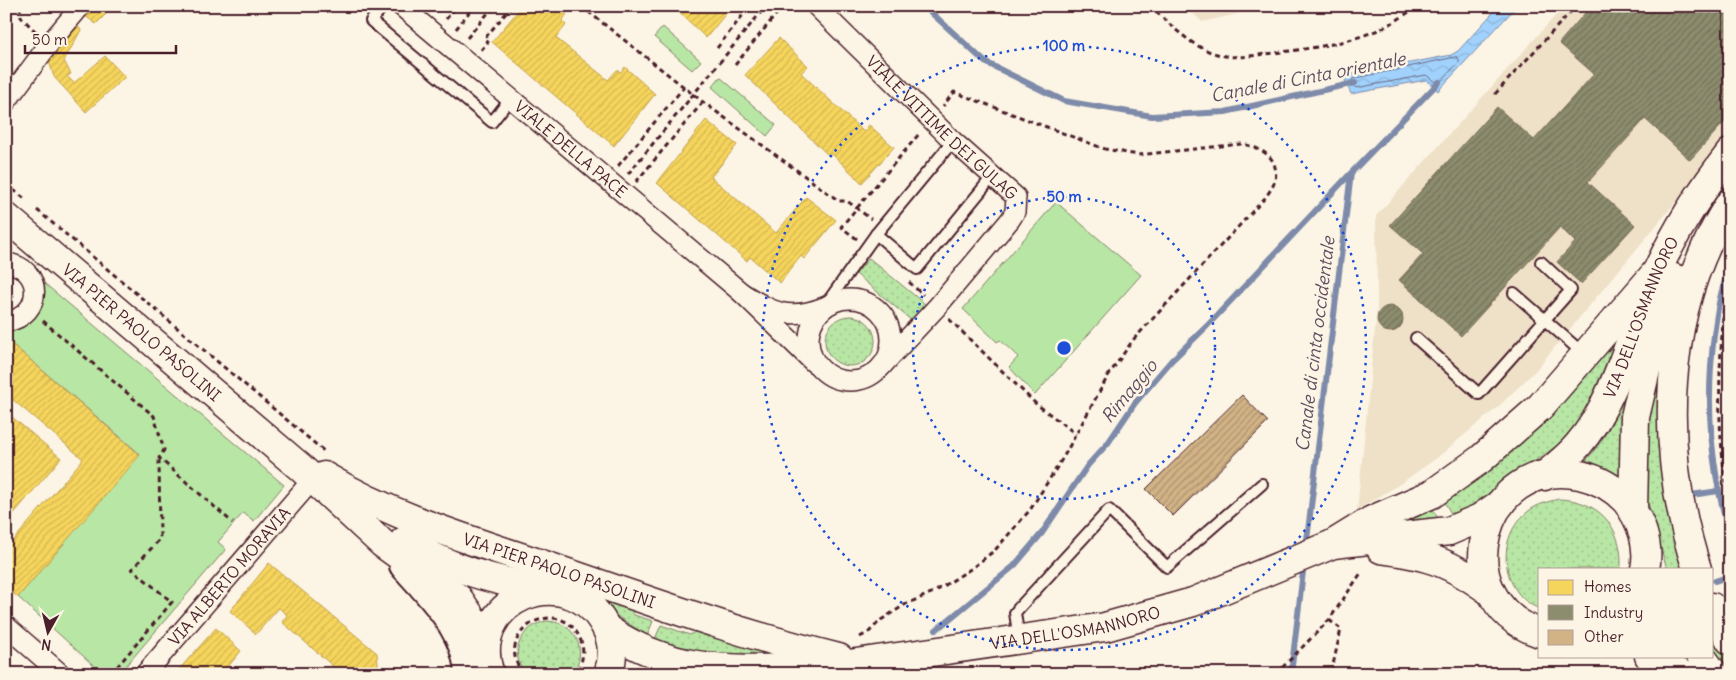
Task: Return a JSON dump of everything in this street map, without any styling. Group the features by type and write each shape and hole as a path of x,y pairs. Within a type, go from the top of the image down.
{"main road":[{"name":"VIA DELL'OSMANNORO","path":"780,674 810,668 857,650 882,658 1105,627 1193,602 1329,545 1449,531 1480,518 1524,484 1544,476 1566,459 1579,445 1604,408 1658,269 1695,201 1730,153"},
{"name":"VIA DELL'OSMANNORO","path":"1633,510 1635,417 1660,319 1686,253 1730,186"},
{"path":"1697,568 1682,518 1673,451 1672,405 1678,336 1690,286 1701,254 1730,203"},
{"name":"VIA PIER PAOLO PASOLINI","path":"6,217 307,473 382,544 458,598 487,640"},
{"path":"1329,545 1372,520 1432,494 1481,459 1540,407 1658,269"},
{"name":"VIA PIER PAOLO PASOLINI","path":"277,447 346,488 383,507 444,531 780,644 857,650"},
{"name":"VIA PIER PAOLO PASOLINI","path":"307,473 392,534 419,550 476,576 546,590"},
{"name":"VIA DELL'OSMANNORO","path":"1544,476 1574,474 1601,482 1614,490 1633,510 1644,537 1646,568"},
{"name":"VIA DELL'OSMANNORO","path":"1500,504 1490,521 1484,540 1483,567 1491,592 1507,614 1518,623 1538,632"},
{"name":"VIA DELL'OSMANNORO","path":"1329,545 1414,553 1446,563 1491,592"},
{"name":"VIA DELL'OSMANNORO","path":"484,673 487,640 494,621 508,605 525,594 546,590 561,591 576,596 589,604 600,615 607,629 612,656 608,674"},
{"path":"1714,611 1730,640"},
{"name":"VIA DELL'OSMANNORO","path":"607,629 645,651 676,662 728,670 810,668"},
{"path":"1653,658 1681,674"},
{"path":"1702,658 1714,674"}],"street":[{"path":"6,102 81,6"},
{"name":"VIALE DELLA PACE","path":"402,6 742,293 821,370"},
{"name":"VIALE VITTIME DEI GULAG","path":"816,6 953,141 1016,198 1015,212 937,307 880,368"},
{"path":"6,263 18,266 32,280 34,300 30,309 15,320 6,322"},
{"name":"VIALE DELLA PACE","path":"742,293 782,314 805,314 824,307"},
{"path":"854,298 868,302 882,313 889,326 891,339 889,352 880,368 864,378 846,381 821,370 810,353 808,343 812,323 824,307 840,299 854,298"},
{"name":"VIA ALBERTO MORAVIA","path":"145,674 307,473"},
{"name":"VIA PIER PAOLO PASOLINI","path":"382,544 446,617 460,644 484,673"},
{"path":"6,626 61,674"}],"lane":[{"path":"383,6 371,21 492,122 510,98"},
{"path":"824,307 879,231 953,141"},
{"path":"879,231 917,269 993,176"},
{"path":"1416,338 1478,394 1571,290 1541,262"},
{"path":"1514,293 1586,355"},
{"path":"1019,640 1015,613 1109,510 1167,567 1262,484"}],"path":[{"path":"20,6 21,17 50,44"},
{"path":"450,47 474,6"},
{"path":"450,47 494,6"},
{"path":"581,6 703,102 838,201 847,201 879,231"},
{"path":"717,48 750,6"},
{"path":"616,188 766,6"},
{"path":"735,65 784,6"},
{"path":"1149,6 1195,45 1216,54 1238,57 1312,48 1362,36 1404,17 1416,6"},
{"path":"1495,94 1576,6"},
{"path":"616,188 684,87"},
{"path":"857,650 869,632 881,620 906,604 943,586 995,550 1030,510 1076,434 1108,376 1133,340 1265,198 1275,181 1275,170 1270,156 1257,147 1240,144 1138,155 1105,149 954,92"},
{"path":"616,188 703,102"},
{"path":"6,184 29,203"},
{"path":"37,209 326,453"},
{"path":"917,269 907,281 937,307 1035,403 1076,434"},
{"path":"1730,282 1724,314 1718,400 1724,476 1730,503"},
{"path":"6,291 30,309 154,416 164,450 159,458 160,539 132,569 172,602 111,674"},
{"path":"159,458 233,523"},
{"path":"1276,674 1329,620 1361,573"},
{"path":"523,674 516,663 514,652 516,642 528,624 549,617 566,623 579,634 583,646 583,657 575,674"},
{"path":"1329,620 1341,629 1331,674"}],"shaded area":[{"path":"1185,6 1273,6 1202,22"},
{"path":"1564,6 1730,6 1730,137 1535,371 1498,407 1438,457 1400,484 1357,510 1377,309 1376,216"}],"green space":[{"path":"663,27 701,61 692,70 654,37"},
{"path":"720,77 776,125 767,136 712,87"},
{"path":"1056,202 1141,275 1035,395 1009,367 1018,357 1000,340 997,342 963,309"},
{"path":"869,258 926,305 912,321 856,274"},
{"path":"38,278 284,485 254,521 243,513 218,542 226,549 119,674 103,674 18,597 140,454 6,339 6,321 10,321"},
{"path":"845,316 855,316 868,323 875,336 875,346 868,359 855,366 845,366 836,362 829,355 825,346 825,336 829,327 836,320"},
{"path":"1665,317 1689,568 1667,568 1644,489 1641,463"},
{"path":"1623,326 1585,411 1567,435 1558,445 1535,461 1511,473 1479,504 1454,519 1443,499"},
{"path":"1637,351 1621,479 1610,470 1586,460 1605,436 1612,423"},
{"path":"1559,499 1585,504 1596,510 1612,527 1617,538 1621,565 1620,568 1538,568 1538,608 1527,602 1517,592 1507,566 1506,552 1515,526 1524,515 1536,506"},
{"path":"1431,506 1440,522 1397,525 1394,522"},
{"path":"410,528 627,600 634,615 653,621 648,634 646,635 617,616 587,591 457,558"},
{"path":"547,621 566,626 577,639 579,656 572,674 526,674 520,666 518,649 524,634 530,628"},
{"path":"661,625 690,635 705,625 787,652 762,658 683,652 655,639"},
{"path":"1714,628 1730,658 1730,671 1714,654"}],"water":[{"path":"1499,6 1517,6 1438,91 1426,80 1351,94 1343,76 1451,55 1458,51"}],"building: Homes":[{"path":"91,6 101,6 107,13 96,24 84,15"},
{"path":"522,6 554,6 567,14 562,21 566,25 556,38 608,80 617,70 621,72 625,67 655,94 614,146 492,42"},
{"path":"673,6 732,6 706,38"},
{"path":"76,24 81,30 64,61 71,74 67,76 74,83 105,56 125,77 86,112 54,77 48,58"},
{"path":"779,38 808,66 801,73 864,132 869,125 894,147 862,183 832,154 829,156 745,75"},
{"path":"706,120 737,145 711,177 776,233 806,197 836,220 804,259 801,256 780,283 750,257 747,261 657,183"},
{"path":"6,339 140,455 18,597 6,588 6,537 12,542 83,459 6,394"},
{"path":"6,412 61,458 11,517 6,513"},
{"path":"269,563 377,653 379,674 342,674 282,622 287,615 279,608 256,634 230,611"},
{"path":"216,628 241,651 222,674 175,674"},
{"path":"1146,668 1151,674 1140,674"}],"building: Industry":[{"path":"1591,6 1730,6 1730,116 1690,160 1645,119 1588,182 1635,225 1581,284 1557,262 1575,242 1560,227 1461,336 1399,280 1423,254 1390,225 1497,107 1534,140 1594,74 1559,43"},
{"path":"1390,306 1399,310 1403,319 1399,328 1390,332 1381,328 1377,319 1381,310"}],"building: Other":[{"path":"1242,395 1268,422 1173,516 1146,489"}],"waterway":[{"name":"Canale di Cinta orientale","path":"924,6 985,62 1064,101 1152,116 1225,112 1355,83"},
{"name":"Canale di cinta occidentale","path":"1306,548 1351,173 1439,82"},
{"name":"Rimaggio","path":"936,630 1014,566 1042,533 1088,465 1108,443 1135,403 1171,361 1207,326 1350,174"},
{"path":"1730,269 1721,293 1718,310 1711,362 1710,388 1711,438 1714,462 1730,538"},
{"path":"1691,495 1719,491"},
{"name":"Canale di cinta occidentale","path":"1291,674 1304,563"},
{"path":"1715,581 1730,576"}]}
